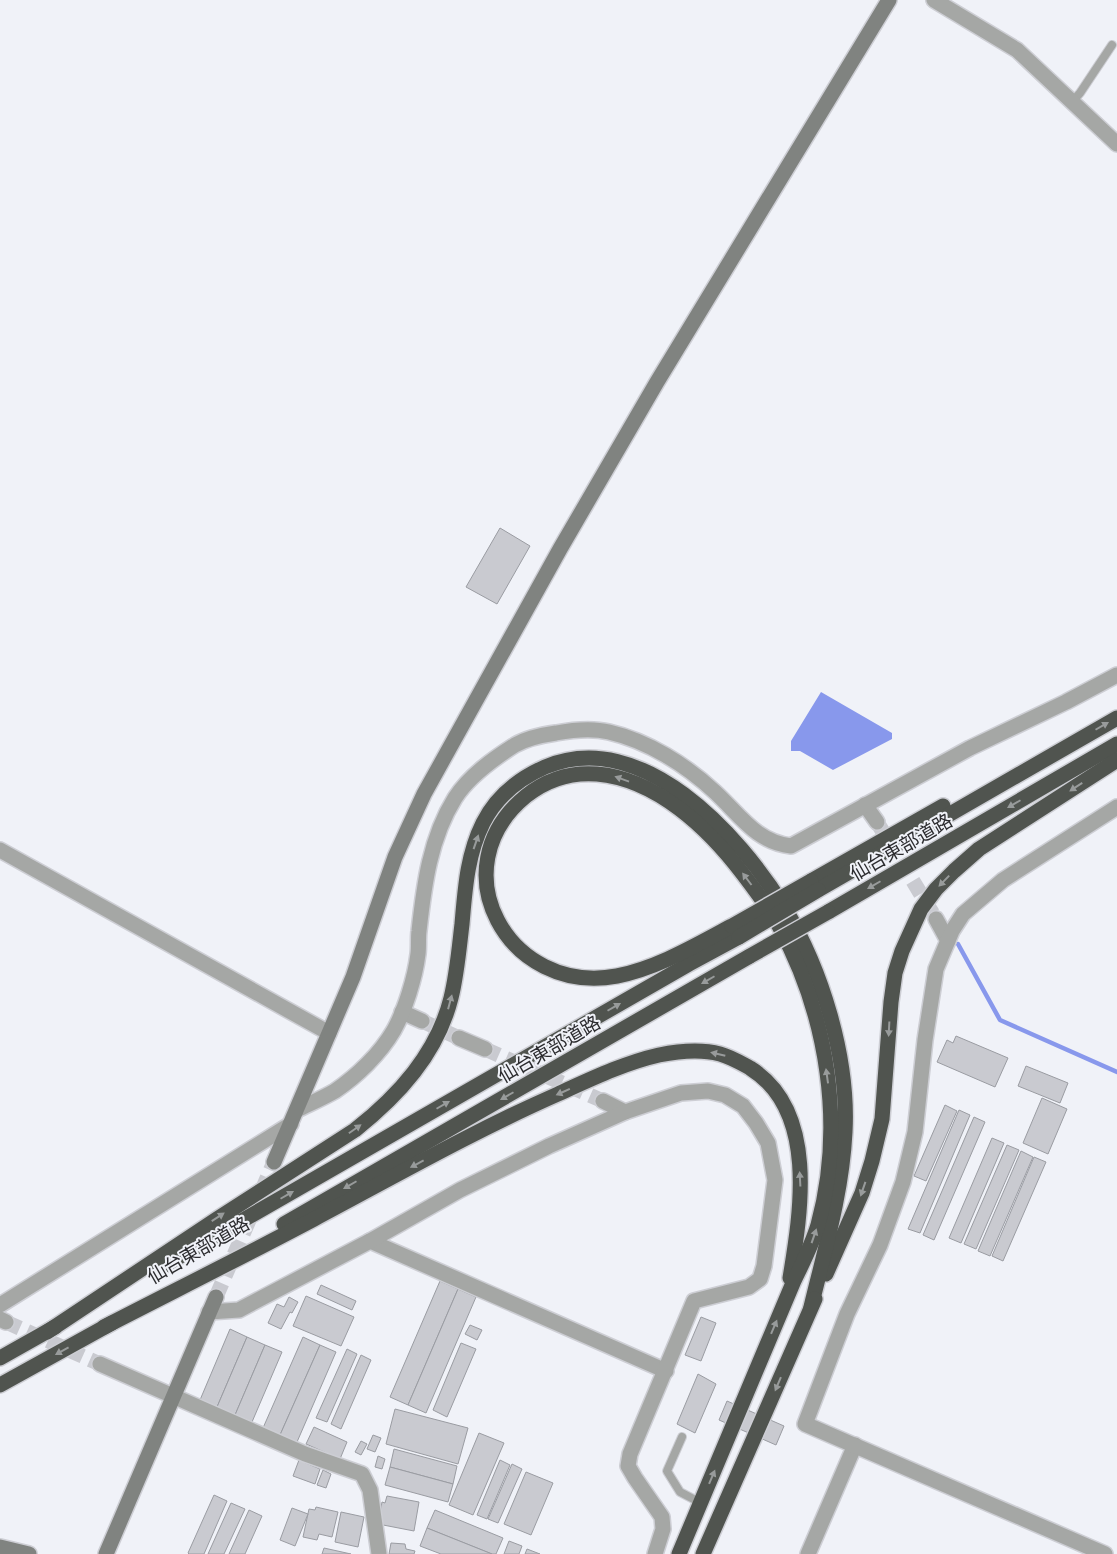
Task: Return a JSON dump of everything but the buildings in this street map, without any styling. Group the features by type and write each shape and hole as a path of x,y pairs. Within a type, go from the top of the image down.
{"highway":[{"name":"仙台東部道路","path":"0,1358 688,964 736,932 814,886 1117,718"},
{"name":"仙台東部道路","path":"0,1385 828,912 1117,744"},
{"path":"47,1332 216,1219 354,1130 402,1089 421,1064 444,1021 457,968 467,875 483,823 493,806 520,780 554,764 571,760 591,759 629,765 647,773 672,787 704,811 732,838 773,890 804,943 817,974 836,1039 844,1101 845,1129 840,1177 831,1226 811,1307"},
{"path":"703,1554 862,1193 882,1119 890,1002 895,973 902,951 921,909 942,883 979,849 1117,760"},
{"path":"679,1554 818,1224 827,1182 830,1156 829,1093 820,1034 802,976 778,926 760,897 732,860 692,820 672,804 653,792 614,776 572,775 553,780 536,788 508,812 498,828 492,844 486,875 492,909 500,926 512,942 526,956 542,967 580,978 616,976 634,972 736,932"},
{"path":"104,1327 242,1257 446,1148 533,1105 624,1066 658,1055 700,1051 720,1054 739,1061 756,1072 770,1085 782,1102 791,1120 796,1141 800,1187 797,1236 787,1297"}],"street":[{"path":"274,1162 353,977 394,857 424,794 608,465 889,0"},
{"path":"934,0 1017,50 1076,97 1117,144"},
{"path":"0,1305 334,1092 354,1077 374,1056 393,1031 402,1012 418,955 422,902 434,844 456,798 476,774 518,744 542,735 564,731 608,732 628,738 670,757 692,773 714,791 752,830 765,839 778,844 792,846 970,748 1117,675"},
{"path":"865,805 877,822"},
{"path":"1106,1554 805,1424 847,1314 880,1245 903,1182 915,1132 925,1040 936,969 948,941 963,914 1003,880 1117,807"},
{"path":"0,850 329,1032"},
{"path":"936,919 948,941"},
{"path":"402,1012 422,1020"},
{"path":"459,1038 485,1048"},
{"path":"209,1312 239,1310 370,1241 468,1185 625,1112 681,1093 708,1091 725,1095 743,1106 768,1143 775,1180 764,1266 760,1278 749,1287 694,1302 630,1454 628,1466 662,1517 661,1541 655,1554"},
{"path":"603,1101 625,1112"},
{"path":"370,1241 666,1371"},
{"path":"106,1554 216,1297"},
{"path":"100,1364 305,1454 362,1474 370,1490 379,1554"},
{"path":"808,1554 855,1445"},
{"path":"0,1547 29,1554"}],"lane":[{"path":"1076,97 1112,45"},
{"path":"682,1437 667,1471 680,1492 701,1503"}],"water":[{"path":"821,692 892,733 892,739 833,770 800,751 791,751 791,741"}],"waterway":[{"path":"958,944 1000,1020 1117,1072"}],"tunnel":[{"path":"877,822 936,919"},
{"path":"422,1021 459,1038"},
{"path":"485,1049 603,1101"},
{"path":"216,1297 274,1162"},
{"path":"6,1322 100,1364"}]}
